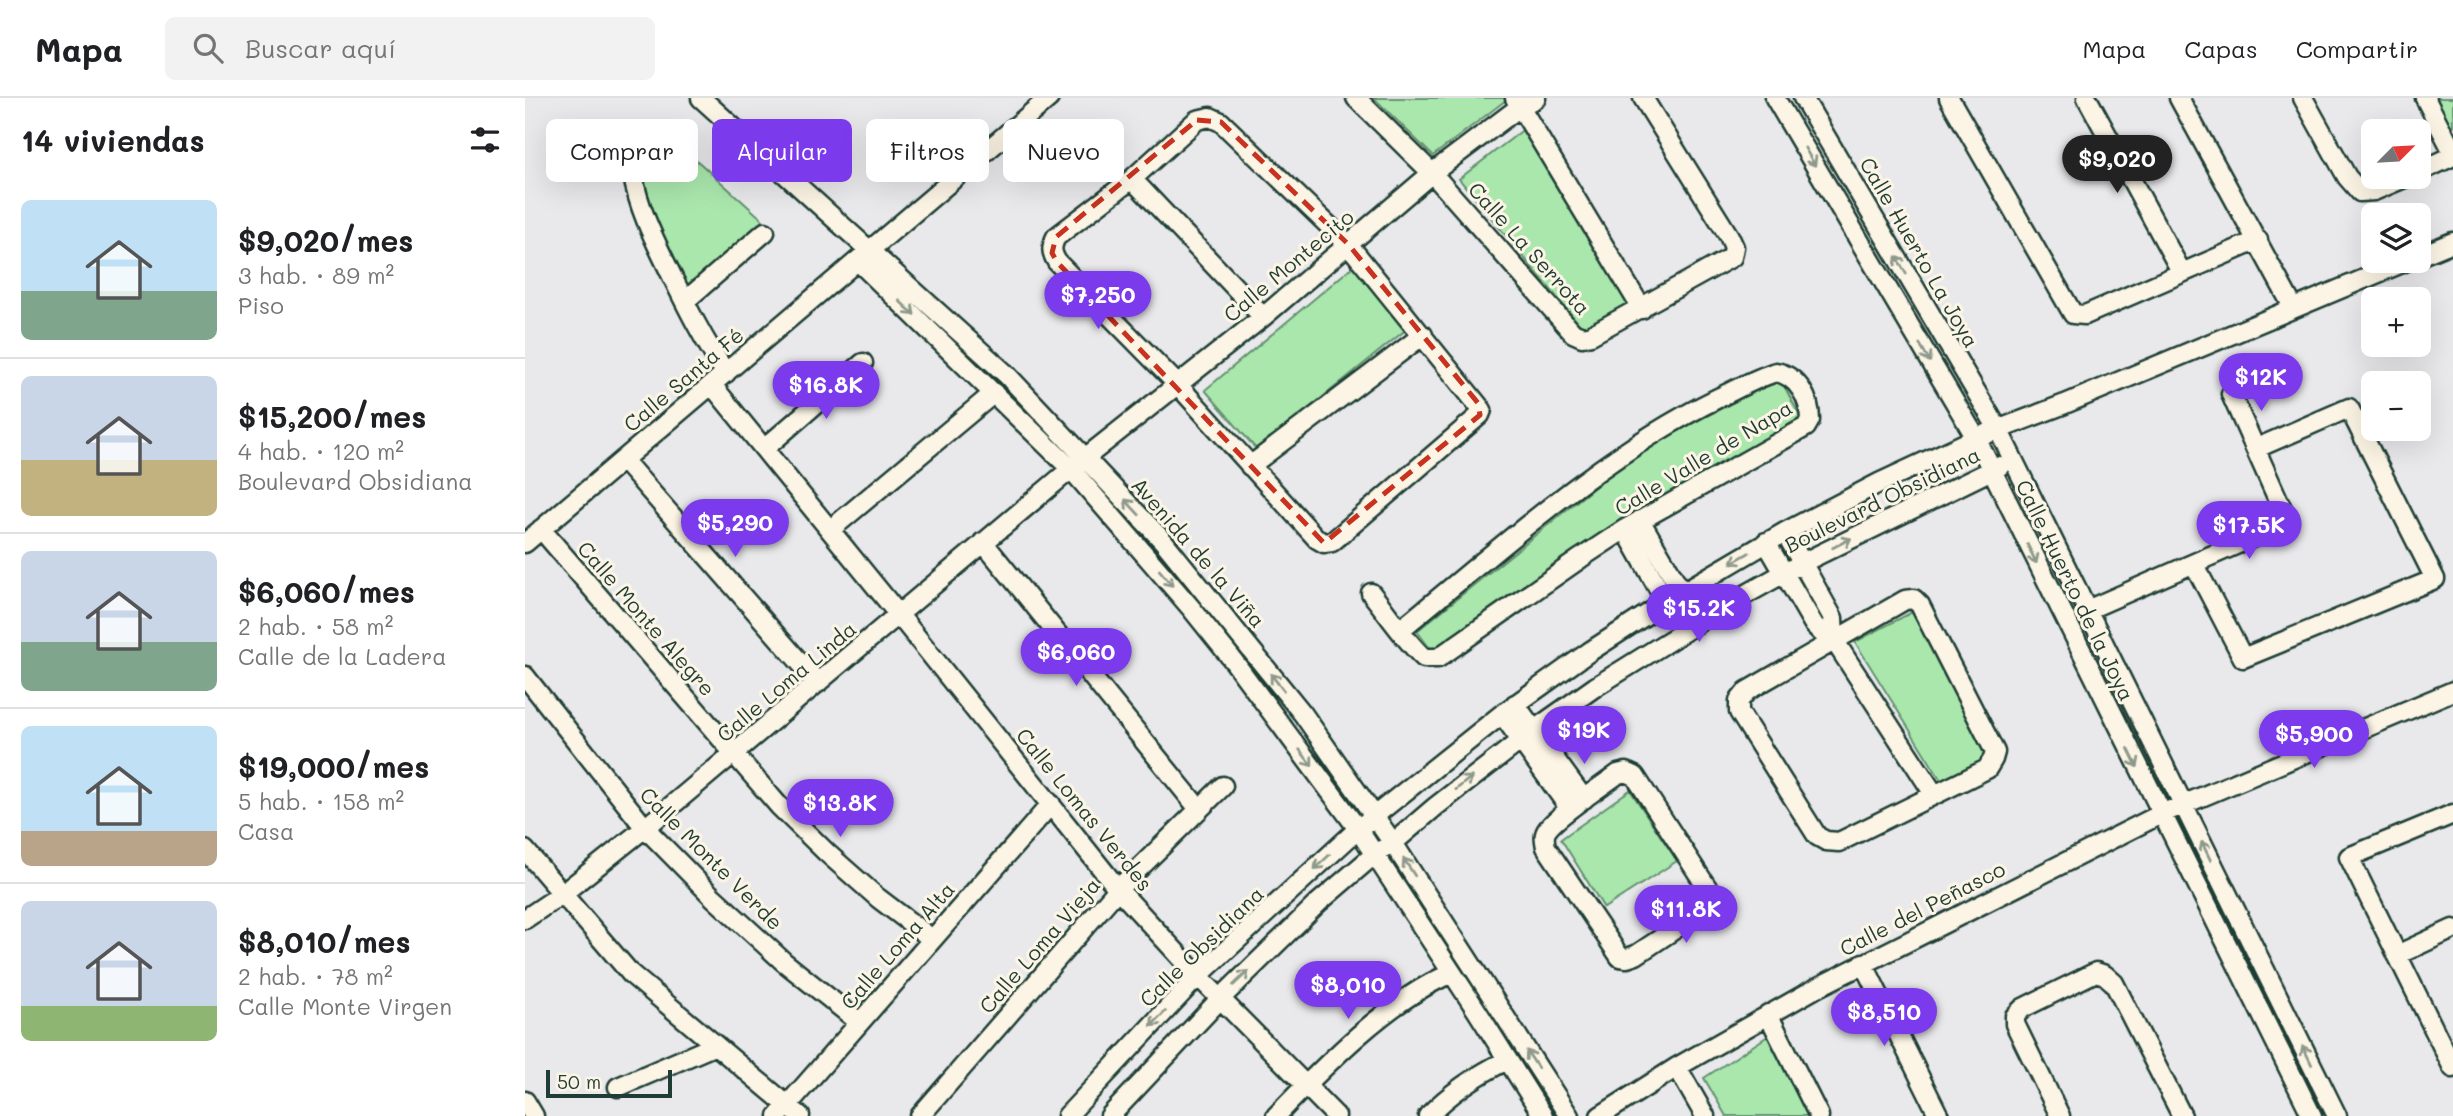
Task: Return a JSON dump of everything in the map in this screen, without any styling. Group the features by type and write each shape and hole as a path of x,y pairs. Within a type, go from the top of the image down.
{"street":[{"name":"Avenida de la Viña","path":"701,98 864,256 994,393 1164,542 1303,714 1393,843 1569,1116"},
{"name":"Calle Santa Fé","path":"525,542 1049,98"},
{"name":"Calle La Serrota","path":"1356,98 1432,173 1573,333 1582,337 1642,309 1733,257 1734,247 1643,98"},
{"name":"Calle Huerto de la Joya","path":"1775,98 1976,438 2312,1116"},
{"name":"Calle Huerto La Joya","path":"1803,98 1998,429 2183,805 2330,1113"},
{"path":"1949,98 2073,314 2085,315 2258,240"},
{"path":"2087,98 2182,273"},
{"path":"2179,98 2294,307"},
{"path":"2303,98 2347,177 2360,192 2379,189"},
{"path":"2425,98 2453,154 2431,166"},
{"name":"Calle Montecito","path":"1078,464 1263,317 1432,173 1524,101"},
{"path":"1524,101 1642,309"},
{"path":"1210,117 1221,121 1347,244 1482,410 1480,415 1332,542 1324,543 1317,539 1177,384 1057,262 1052,246 1056,237 1132,178 1197,120 1210,117"},
{"path":"1132,178 1263,317"},
{"name":"Calle Lomas Verdes","path":"634,182 656,242 712,354 719,379 764,449 1118,889 1198,976 1336,1116"},
{"path":"685,301 765,232"},
{"path":"2431,251 2453,242"},
{"name":"Avenida de la Viña","path":"864,256 1007,375 1232,659 1358,829 1543,1116"},
{"name":"Boulevard Obsidiana","path":"1374,817 1509,709 1590,652 1682,592 1766,542 1879,483 1976,438 2065,404 2378,273"},
{"path":"1250,466 1423,335"},
{"path":"764,449 863,363"},
{"name":"Calle Valle de Napa","path":"1371,593 1400,630 1424,657 1431,660 1438,658 1580,558 1632,525 1806,426 1810,420 1810,411 1801,388 1782,373 1770,373 1647,436 1584,481 1400,630"},
{"path":"830,530 994,393"},
{"path":"2087,610 2288,522 2231,394"},
{"path":"2194,564 2243,658 2435,579 2349,408 2257,448"},
{"path":"623,460 818,683"},
{"name":"Boulevard Obsidiana","path":"1393,843 1528,735 1657,647 1802,563 2012,460"},
{"name":"Calle Loma Linda","path":"525,919 562,894 734,755 1078,464"},
{"path":"1632,525 1682,592"},
{"path":"1632,525 1666,602"},
{"name":"Calle Monte Alegre","path":"541,529 779,806 878,898 932,939"},
{"path":"1785,532 1833,618 1834,640"},
{"path":"983,542 1199,809"},
{"path":"1766,542 1814,625 1834,640 1934,794"},
{"path":"1914,599 1920,605 1994,752 1987,769 1839,842 1826,841 1818,836 1738,707 1747,691 1834,640 1905,600 1914,599"},
{"name":"Calle Monte Verde","path":"525,676 645,828 713,897 784,962 859,1023"},
{"name":"Calle del Peñasco","path":"1600,1116 1677,1067 1863,962 2161,814 2453,691"},
{"path":"1509,709 1577,804"},
{"path":"1626,772 1635,776 1710,892 1713,900 1711,905 1636,955 1620,957 1546,847 1544,838 1547,830 1577,804 1618,774 1626,772"},
{"name":"Calle Loma Vieja","path":"920,1116 1118,889 1223,786"},
{"name":"Calle Loma Alta","path":"788,1113 859,1023 1051,804"},
{"path":"2453,814 2349,857 2453,1068"},
{"name":"Calle Obsidiana","path":"1067,1116 1198,976 1374,817"},
{"path":"1109,1116 1221,998 1318,903 1375,854 1393,843"},
{"path":"525,850 631,974 716,1045 788,1113"},
{"path":"2397,955 2453,929"},
{"path":"1863,962 1939,1116"},
{"path":"2060,1116 2015,1024 2015,1016 2023,1008 2097,972 2114,983 2182,1116"},
{"path":"1276,1116 1305,1085 1382,1016 1413,992 1453,973"},
{"path":"1768,1014 1819,1116"},
{"path":"618,1087 716,1045"},
{"path":"1427,1116 1458,1088 1481,1072 1507,1060"},
{"path":"1677,1067 1705,1116"},
{"path":"525,1101 534,1116"}],"highlighted area":[{"path":"1197,120 1221,122 1348,244 1478,403 1480,415 1324,543 1057,262 1052,253 1056,237"}],"green space":[{"path":"1374,98 1505,98 1506,100 1433,156"},
{"path":"2432,98 2453,98 2453,137"},
{"path":"1524,129 1632,305 1584,330 1459,179"},
{"path":"698,162 712,174 712,182 721,182 763,220 686,289 641,182 698,182"},
{"path":"1356,264 1408,328 1257,450 1205,390"},
{"path":"1780,378 1803,422 1432,651 1417,631 1639,451"},
{"path":"1916,610 1989,760 1944,785 1855,642"},
{"path":"1630,790 1677,861 1604,908 1561,839"},
{"path":"1771,1034 1810,1116 1726,1116 1704,1078"}]}
